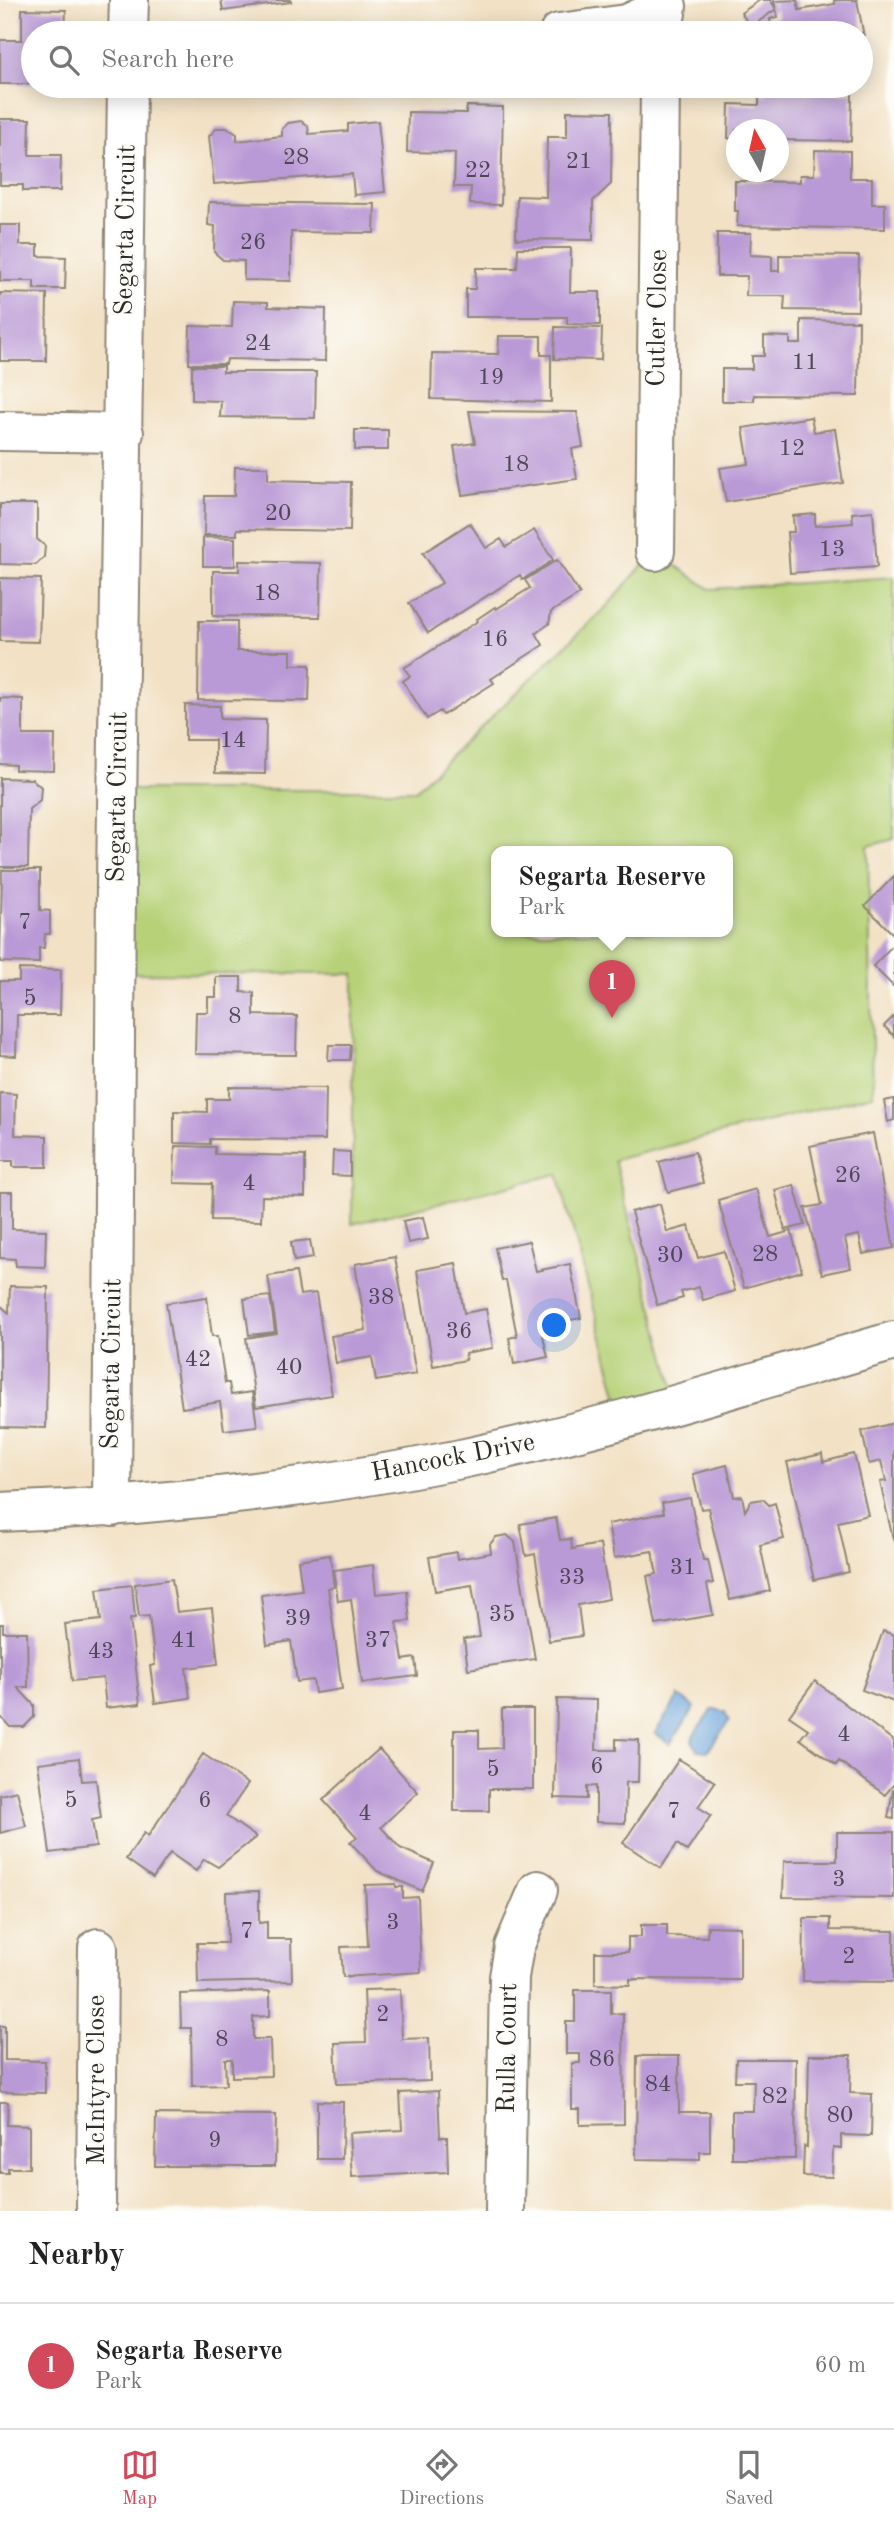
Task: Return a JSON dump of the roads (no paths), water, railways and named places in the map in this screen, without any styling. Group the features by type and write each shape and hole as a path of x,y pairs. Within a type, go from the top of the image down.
{"street":[{"path":"128,21 129,0"},
{"path":"634,21 667,6 665,21"},
{"name":"Segarta Circuit","path":"112,1507 116,895 127,98"},
{"name":"Cutler Close","path":"655,551 660,98"},
{"path":"0,431 124,433"},
{"name":"Hancock Drive","path":"0,1512 112,1507 291,1489 455,1460 624,1420 894,1341"},
{"name":"Rulla Court","path":"505,2211 509,1978 514,1947 538,1890"},
{"name":"McIntyre Close","path":"96,2211 98,1948"}],"water":[{"path":"679,1696 695,1707 670,1744 655,1733"},
{"path":"715,1709 725,1712 729,1721 708,1751 698,1750 692,1741 693,1736"}],"place":[{"name":"Segarta Reserve","path":"612,1018"}]}
